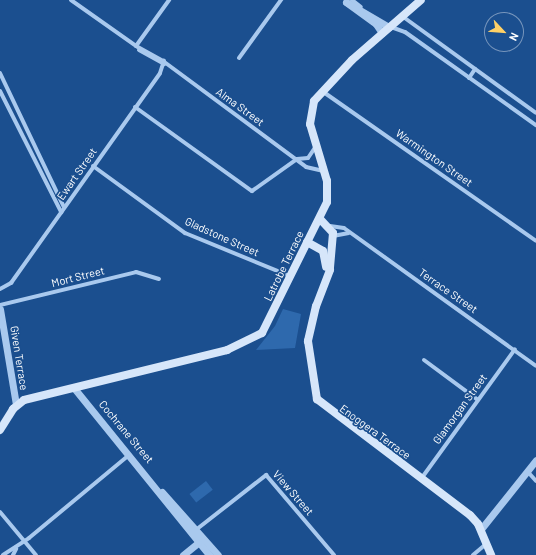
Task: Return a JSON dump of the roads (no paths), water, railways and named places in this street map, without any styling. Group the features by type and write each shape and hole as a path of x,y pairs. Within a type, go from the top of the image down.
{"main road":[{"name":"Latrobe Terrace","path":"16,405 74,388 248,342 267,326 307,242 320,220 328,197 324,171 316,145 310,116 321,91 382,33 421,0"},
{"path":"320,220 330,226"},
{"name":"Enoggera Terrace","path":"318,297 330,270 332,238 330,226"},
{"path":"307,242 316,246 326,246 332,238"},
{"name":"Enoggera Terrace","path":"316,246 326,259 308,341 317,399 470,515 481,530 491,555"},
{"name":"Given Terrace","path":"0,430 16,405"}],"street":[{"name":"Alma Street","path":"71,0 136,46 148,58 163,62 308,168 324,171"},
{"path":"136,46 169,0"},
{"path":"239,58 281,0"},
{"path":"347,1 390,27 405,32 536,125"},
{"path":"347,1 376,24 382,33"},
{"path":"402,16 536,113"},
{"name":"Ewart Street","path":"0,289 11,283 135,108 163,62"},
{"path":"469,78 475,70"},
{"path":"0,73 64,207"},
{"path":"0,91 61,212"},
{"name":"Warmington Street","path":"321,91 536,241"},
{"path":"135,108 252,190 297,159 308,158 316,145"},
{"name":"Gladstone Street","path":"93,166 185,233 290,276"},
{"name":"Terrace Street","path":"330,226 342,228 350,233 515,349 536,366"},
{"path":"332,238 350,233"},
{"name":"Mort Street","path":"0,305 136,272 159,278"},
{"name":"Given Terrace","path":"0,309 16,405"},
{"name":"Glamorgan Street","path":"421,479 515,349"},
{"path":"424,360 478,400"},
{"name":"Cochrane Street","path":"74,388 131,454 209,555"},
{"path":"3,555 16,549 25,542 131,454"},
{"path":"481,530 536,460"},
{"path":"528,472 536,481"},
{"name":"View Street","path":"197,529 266,475 334,555"},
{"name":"Cochrane Street","path":"160,490 197,529 218,555"},
{"path":"0,512 36,555"},
{"path":"183,555 198,542"},
{"path":"473,555 486,544"},
{"path":"13,555 16,549"}]}
